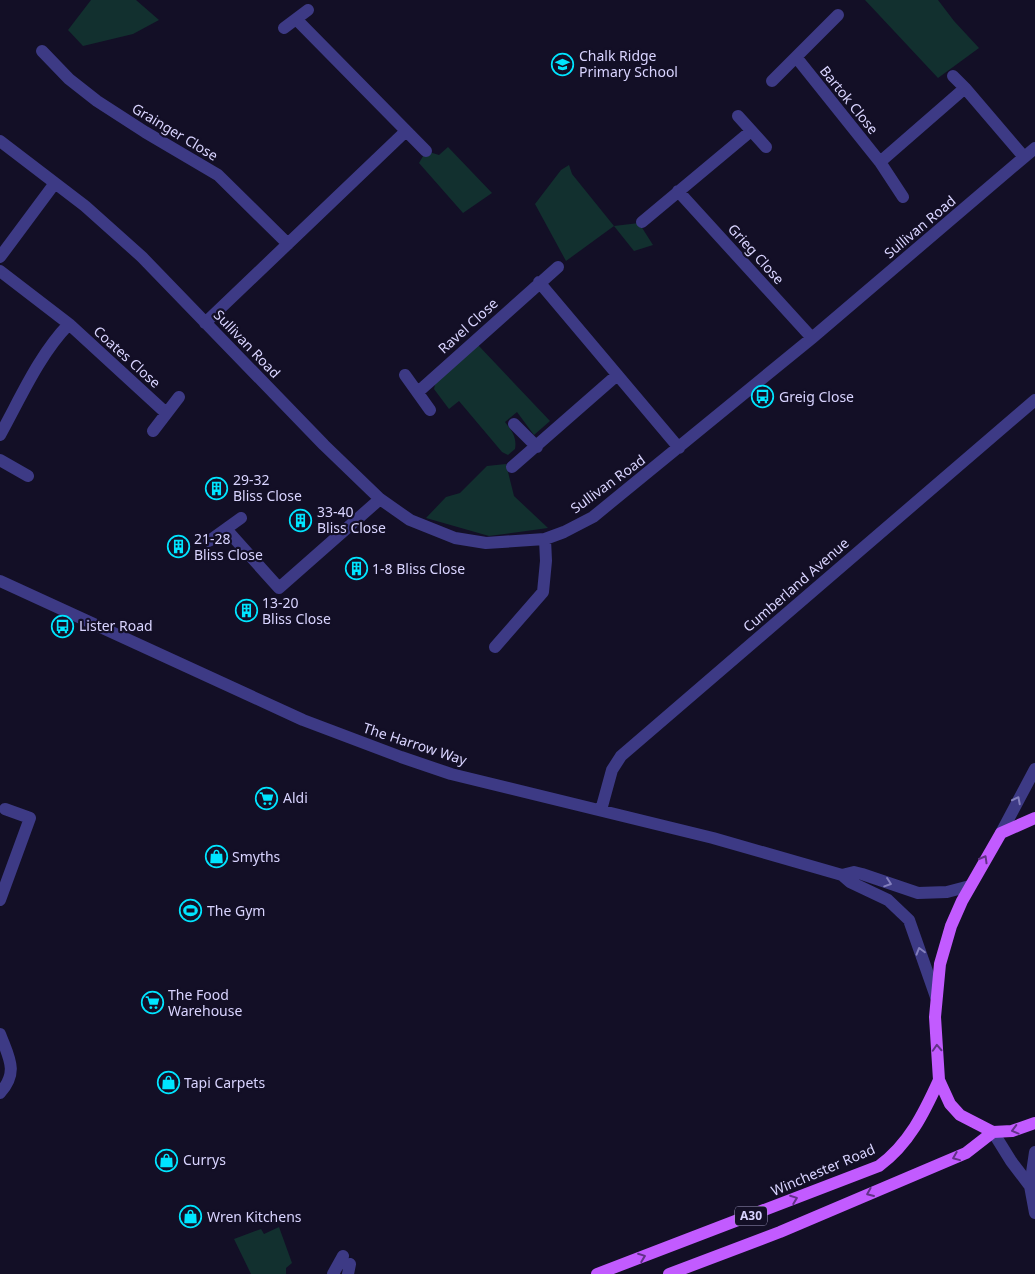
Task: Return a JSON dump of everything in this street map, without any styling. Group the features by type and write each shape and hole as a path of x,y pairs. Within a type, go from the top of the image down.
{"main road":[{"path":"1035,818 1001,833 970,886 945,943 936,996 939,1080 950,1104 960,1115 993,1132 1012,1131 1035,1123"},
{"name":"Winchester Road","path":"596,1274 879,1166 900,1149 908,1138 939,1080"},
{"name":"A30","path":"669,1274 780,1232 966,1153 993,1132"}],"street":[{"path":"284,28 308,10"},
{"path":"772,81 838,15"},
{"path":"297,20 426,151"},
{"name":"Grainger Close","path":"42,51 69,79 97,101 218,175 288,244"},
{"name":"Bartok Close","path":"796,57 880,162 903,197"},
{"path":"953,76 1024,157"},
{"path":"880,162 965,88"},
{"path":"738,116 766,147"},
{"path":"205,323 406,131"},
{"path":"642,222 751,131"},
{"name":"Sullivan Road","path":"0,141 85,206 142,257 324,446 380,499 410,520 455,538 486,544 545,539 564,532 593,517 812,338 1035,148"},
{"path":"0,257 55,183"},
{"name":"Grieg Close","path":"678,191 812,338"},
{"name":"Ravel Close","path":"418,392 558,267"},
{"name":"Coates Close","path":"0,271 68,324 166,413"},
{"path":"539,282 616,376 679,448"},
{"path":"0,434 44,356 54,340 68,324"},
{"path":"405,375 430,410"},
{"path":"512,467 616,376"},
{"path":"153,431 180,397"},
{"name":"Cumberland Avenue","path":"601,810 612,770 621,756 1035,400"},
{"path":"514,424 536,447"},
{"path":"0,460 28,476"},
{"path":"226,529 279,588 380,499"},
{"path":"209,541 242,518"},
{"path":"495,647 542,592 546,561 545,539"},
{"name":"The Harrow Way","path":"0,581 304,720 356,741 452,774 733,843 842,875 850,882 888,900 909,920 936,996"},
{"path":"1001,833 1035,769"},
{"path":"0,900 30,818 5,809"},
{"name":"The Harrow Way","path":"842,875 854,872 918,893 947,892 970,886"},
{"path":"0,1034 12,1068 8,1085 0,1093"},
{"path":"993,1132 1011,1161 1030,1186"},
{"path":"1035,1152 1030,1186 1035,1213"},
{"path":"333,1274 347,1264"}],"green space":[{"path":"91,0 136,0 159,20 133,34 83,46 68,30"},
{"path":"865,0 938,0 979,48 938,78"},
{"path":"448,147 492,193 463,213 419,163 426,151 439,155"},
{"path":"569,165 572,174 614,226 566,261 535,204 561,170"},
{"path":"639,223 653,245 634,251 614,226"},
{"path":"478,345 550,421 534,435 517,412 505,422 515,438 515,449 508,455 502,452 459,401 449,409 434,389 436,381"},
{"path":"506,464 514,496 548,528 489,536 426,518 446,497 460,493 487,466"},
{"path":"279,1227 292,1263 286,1268 286,1274 251,1274 234,1239 261,1229 264,1234"}],"place":[{"name":"Chalk Ridge Primary School","path":"563,64"},
{"name":"Greig Close","path":"763,397"},
{"name":"29-32 Bliss Close","path":"217,488"},
{"name":"33-40 Bliss Close","path":"301,520"},
{"name":"21-28 Bliss Close","path":"178,547"},
{"name":"1-8 Bliss Close","path":"356,569"},
{"name":"13-20 Bliss Close","path":"246,611"},
{"name":"Lister Road","path":"63,626"},
{"name":"Aldi","path":"267,798"},
{"name":"Smyths","path":"216,857"},
{"name":"The Gym","path":"191,911"},
{"name":"The Food Warehouse","path":"152,1003"},
{"name":"Tapi Carpets","path":"168,1083"},
{"name":"Currys","path":"167,1160"},
{"name":"Wren Kitchens","path":"191,1217"}]}
